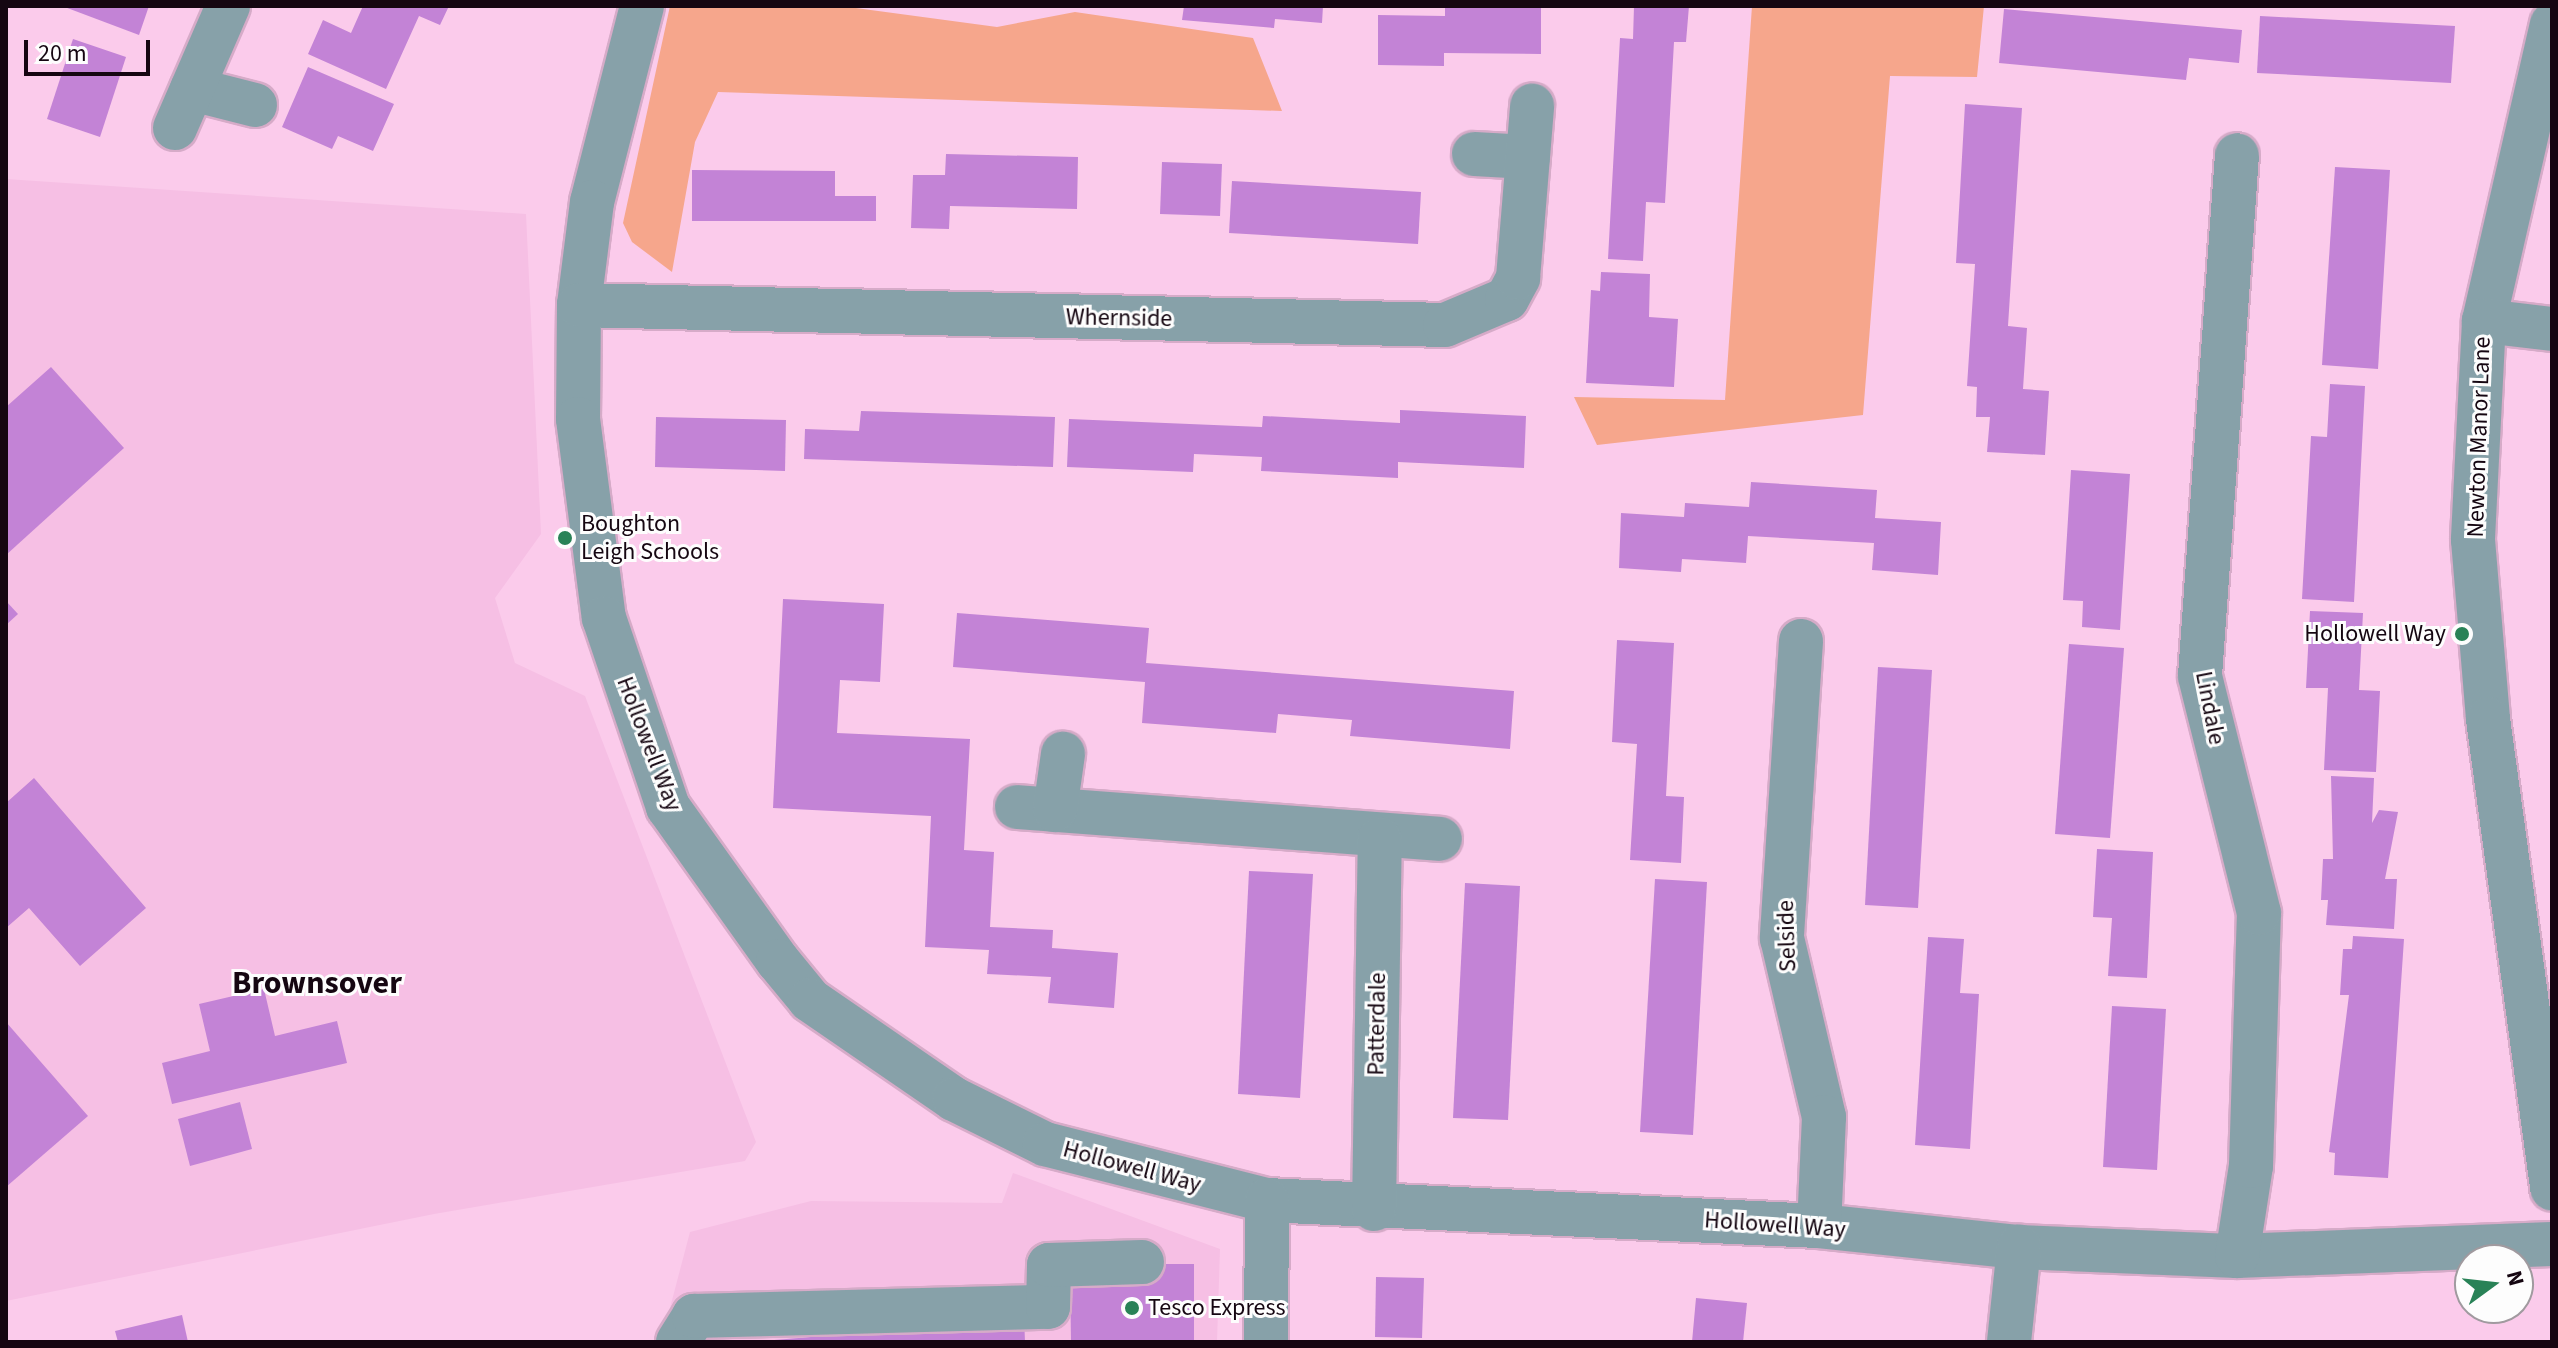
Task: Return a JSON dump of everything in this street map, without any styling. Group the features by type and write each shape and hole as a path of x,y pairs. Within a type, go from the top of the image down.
{"street":[{"path":"228,6 184,108 255,105"},
{"name":"Hollowell Way","path":"642,6 592,202 579,305 578,419 604,618 668,807 778,961 810,1000 954,1099 1045,1144 1267,1200 1374,1209 1819,1226 2019,1247 2237,1256 2552,1244"},
{"name":"Newton Manor Lane","path":"2552,24 2484,321 2473,451 2478,601 2552,1189"},
{"name":"Whernside","path":"579,305 1445,325 1507,299 1518,278 1532,106"},
{"path":"1474,154 1528,157"},
{"name":"Lindale","path":"2237,155 2200,676 2259,913 2251,1166 2237,1256"},
{"path":"2484,321 2552,329"},
{"name":"Selside","path":"1801,641 1782,938 1824,1117 1819,1226"},
{"path":"1063,754 1036,808 1380,839 1440,839"},
{"name":"Patterdale","path":"1374,1209 1380,839"},
{"path":"1266,1342 1267,1200"},
{"path":"2009,1342 2019,1247"},
{"path":"678,1342 694,1316 1048,1324 1049,1265 1142,1262"}],"shaded area":[{"path":"670,6 841,6 997,27 1075,12 1253,38 1282,111 718,92 695,142 672,272 632,242 623,223"},
{"path":"1752,6 1984,6 1977,77 1890,76 1863,415 1597,445 1574,397 1725,400"},
{"path":"6,179 526,214 541,534 495,598 515,663 585,696 756,1142 745,1161 434,1214 6,1301"},
{"path":"1013,1173 1220,1249 1217,1342 661,1342 690,1232 811,1201 1002,1203"}],"building":[{"path":"62,6 149,6 139,35"},
{"path":"363,6 449,6 440,25 419,16 386,89 308,54 323,20 351,33"},
{"path":"1184,6 1323,6 1322,23 1275,19 1274,28 1182,20"},
{"path":"1445,6 1541,6 1541,54 1444,53 1444,66 1378,65 1378,15 1445,16"},
{"path":"1634,6 1689,6 1686,42 1674,42 1665,203 1646,202 1643,261 1608,259 1620,38 1633,39"},
{"path":"2004,9 2242,30 2239,63 2189,58 2186,80 1999,63"},
{"path":"2260,16 2455,26 2451,83 2257,73"},
{"path":"73,39 126,57 100,137 47,119"},
{"path":"308,67 394,104 373,151 338,136 332,149 282,127"},
{"path":"1965,104 2022,108 2008,326 2027,328 2023,389 2049,391 2045,455 1987,452 1990,417 1976,417 1977,387 1967,386 1975,264 1956,263"},
{"path":"946,154 1078,157 1077,209 950,206 949,229 911,228 913,175 945,175"},
{"path":"1162,162 1222,164 1220,216 1160,214"},
{"path":"2335,167 2390,170 2378,369 2322,365"},
{"path":"692,170 835,171 835,196 876,196 876,221 692,221"},
{"path":"1232,181 1421,192 1418,244 1229,233"},
{"path":"1601,272 1650,274 1649,317 1678,319 1674,387 1586,383 1591,290 1600,291"},
{"path":"51,367 124,448 6,555 6,407"},
{"path":"2330,384 2365,386 2354,602 2302,599 2311,436 2327,437"},
{"path":"1400,410 1526,416 1524,468 1398,462 1398,478 1261,471 1262,457 1194,454 1193,472 1067,467 1069,419 1262,427 1263,416 1400,423"},
{"path":"861,411 1055,417 1053,467 804,459 805,429 859,431"},
{"path":"656,417 786,420 785,471 655,467"},
{"path":"2071,470 2130,474 2120,630 2082,627 2083,601 2063,600"},
{"path":"1751,482 1877,490 1875,518 1941,522 1938,575 1872,570 1874,543 1748,536 1746,563 1682,559 1681,572 1619,568 1621,513 1684,517 1685,503 1749,507"},
{"path":"783,599 884,604 880,682 840,680 837,733 970,739 964,850 994,852 990,927 1053,930 1052,948 1118,953 1114,1008 1048,1003 1051,977 987,974 989,950 925,947 931,816 773,808"},
{"path":"6,601 18,614 6,625"},
{"path":"2310,611 2363,613 2359,690 2380,691 2376,772 2324,770 2328,688 2306,688"},
{"path":"957,613 1149,628 1146,663 1514,691 1510,749 1350,736 1352,720 1278,714 1276,733 1142,723 1145,682 953,667"},
{"path":"1617,640 1674,643 1666,796 1684,797 1681,863 1630,860 1637,744 1612,742"},
{"path":"2069,644 2124,648 2110,838 2055,834"},
{"path":"1878,667 1932,670 1918,908 1865,905"},
{"path":"2331,776 2374,778 2372,823 2379,810 2398,812 2385,879 2397,879 2394,929 2326,925 2328,900 2321,900 2323,859 2333,859"},
{"path":"34,778 146,908 80,966 29,908 6,928 6,803"},
{"path":"2097,849 2153,852 2147,978 2108,976 2112,918 2093,917"},
{"path":"1249,871 1313,874 1300,1098 1238,1094"},
{"path":"1655,879 1707,882 1693,1135 1640,1132"},
{"path":"1465,883 1520,886 1508,1120 1453,1118"},
{"path":"2353,936 2404,939 2388,1178 2334,1175 2335,1153 2329,1152 2349,995 2340,995 2343,949 2352,949"},
{"path":"1928,937 1964,939 1960,993 1979,994 1970,1149 1915,1145"},
{"path":"264,989 275,1036 337,1021 347,1063 172,1104 162,1063 210,1051 199,1004"},
{"path":"2112,1006 2166,1009 2157,1170 2103,1167"},
{"path":"6,1022 88,1116 6,1187"},
{"path":"240,1102 252,1149 190,1166 178,1119"},
{"name":"Tesco Express","path":"1154,1264 1194,1264 1194,1342 1071,1342 1070,1274"},
{"path":"1376,1277 1424,1278 1422,1338 1375,1337"},
{"path":"1696,1298 1747,1303 1743,1342 1692,1342"},
{"path":"182,1315 188,1342 118,1342 115,1331"},
{"path":"1024,1316 1025,1342 749,1342 811,1337 812,1321"}],"place":[{"name":"Boughton Leigh Schools","path":"565,538"},
{"name":"Hollowell Way","path":"2462,634"},
{"name":"Tesco Express","path":"1132,1308"}],"district":[{"name":"Brownsover","path":"317,983"}]}
